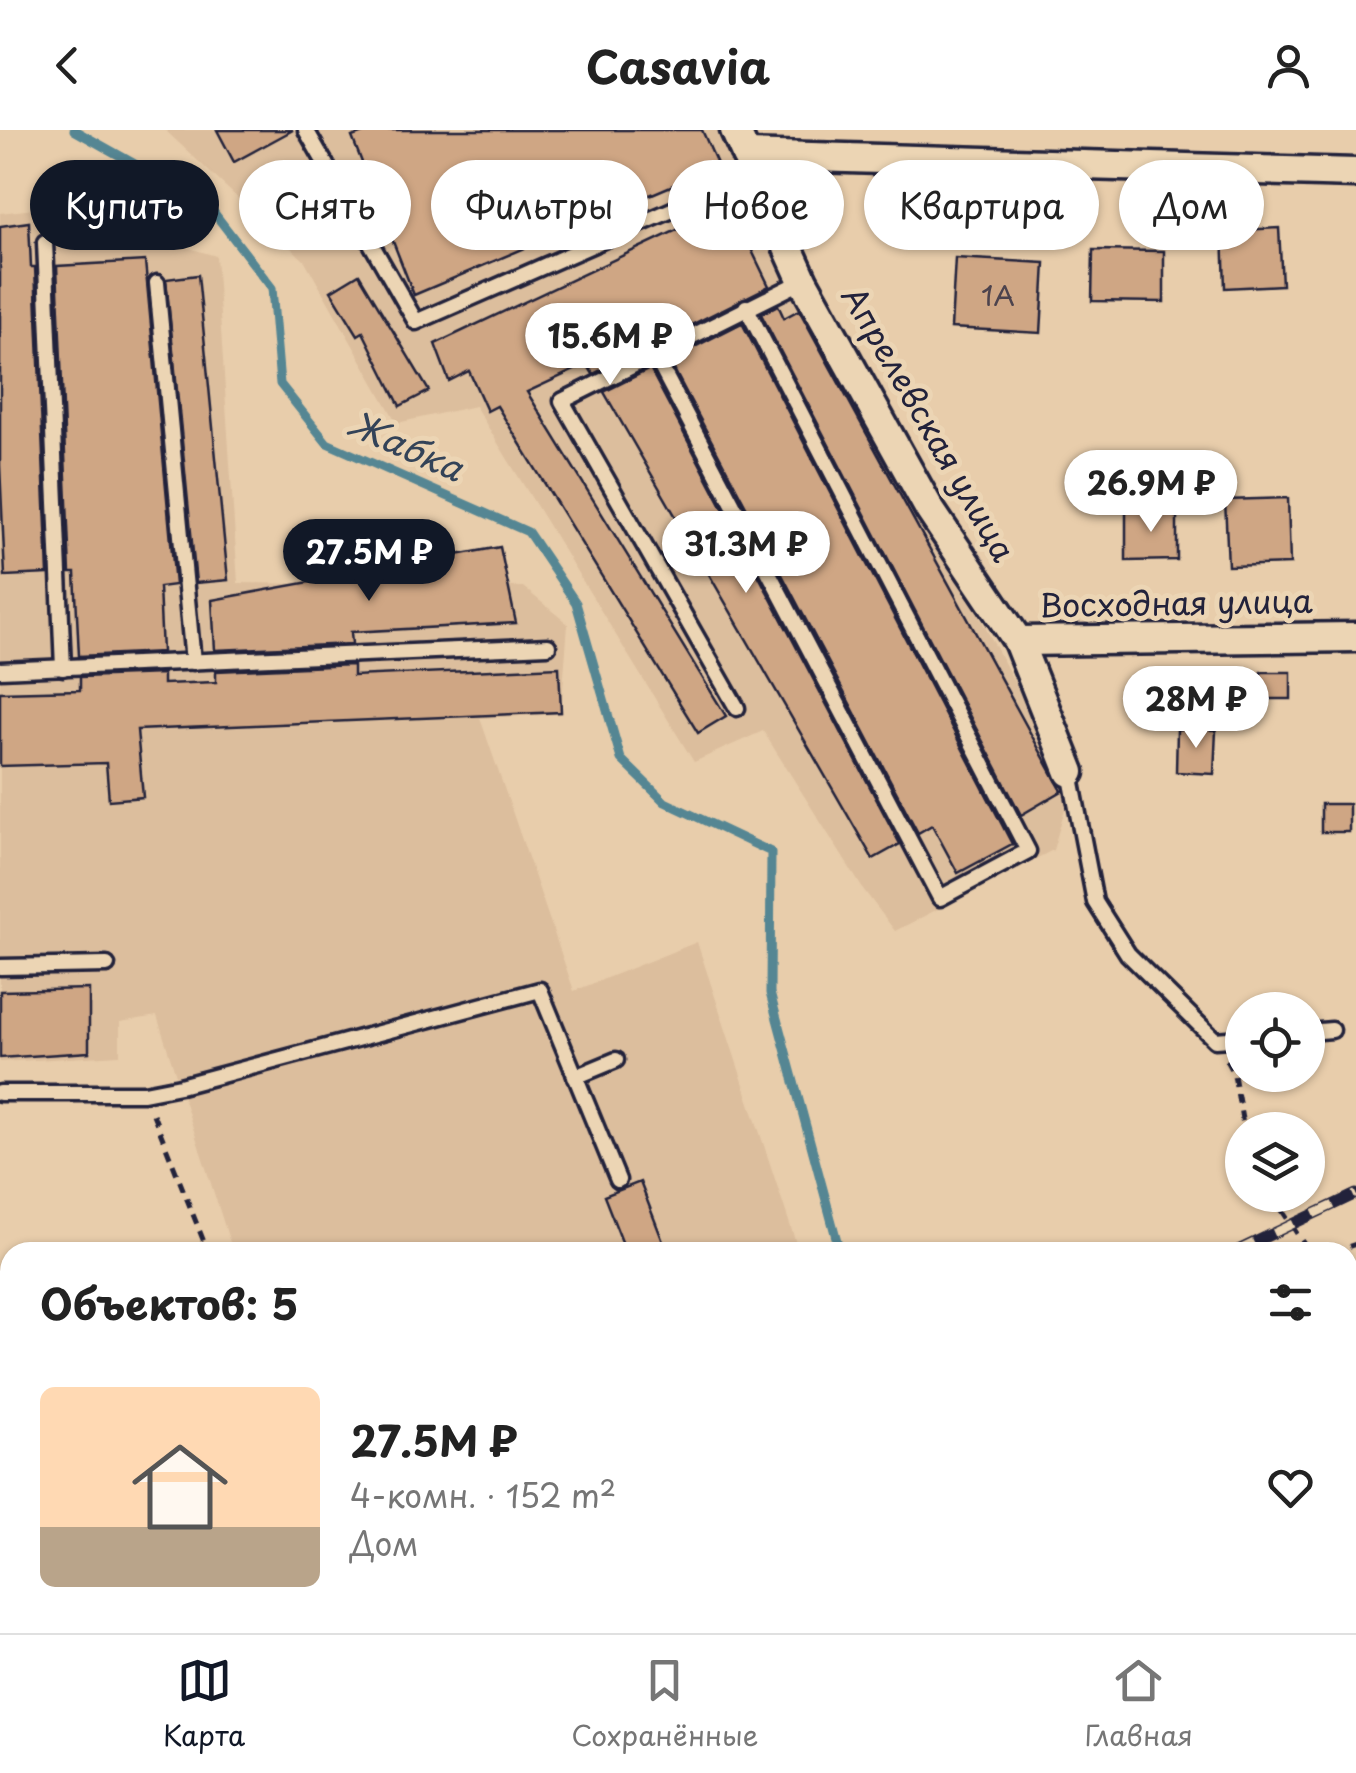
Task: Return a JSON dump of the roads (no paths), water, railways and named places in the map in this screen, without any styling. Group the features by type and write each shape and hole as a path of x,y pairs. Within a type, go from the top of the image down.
{"street":[{"path":"740,142 1356,172"},
{"name":"Апрелевская улица","path":"740,142 804,281 930,510 1018,641"},
{"name":"Восходная улица","path":"1070,772 1018,641 1356,636"}],"lane":[{"path":"306,130 416,322 668,212"},
{"path":"45,250 63,668"},
{"path":"737,708 562,401 804,281"},
{"path":"157,282 193,662"},
{"path":"654,354 940,898 1028,851 746,307"},
{"path":"0,670 548,646"},
{"path":"1070,772 1096,902 1128,954 1216,1040 1225,1039"},
{"path":"0,966 107,965"},
{"path":"0,1093 144,1093 540,990 618,1180"},
{"path":"1325,1031 1332,1030"},
{"path":"576,1077 616,1060"}],"waterway":[{"name":"Жабка","path":"74,130 208,205 272,288 280,384 327,443 528,532 576,603 621,759 665,802 771,852 770,993 837,1242"}],"railway":[{"path":"1255,1242 1356,1194"}]}
